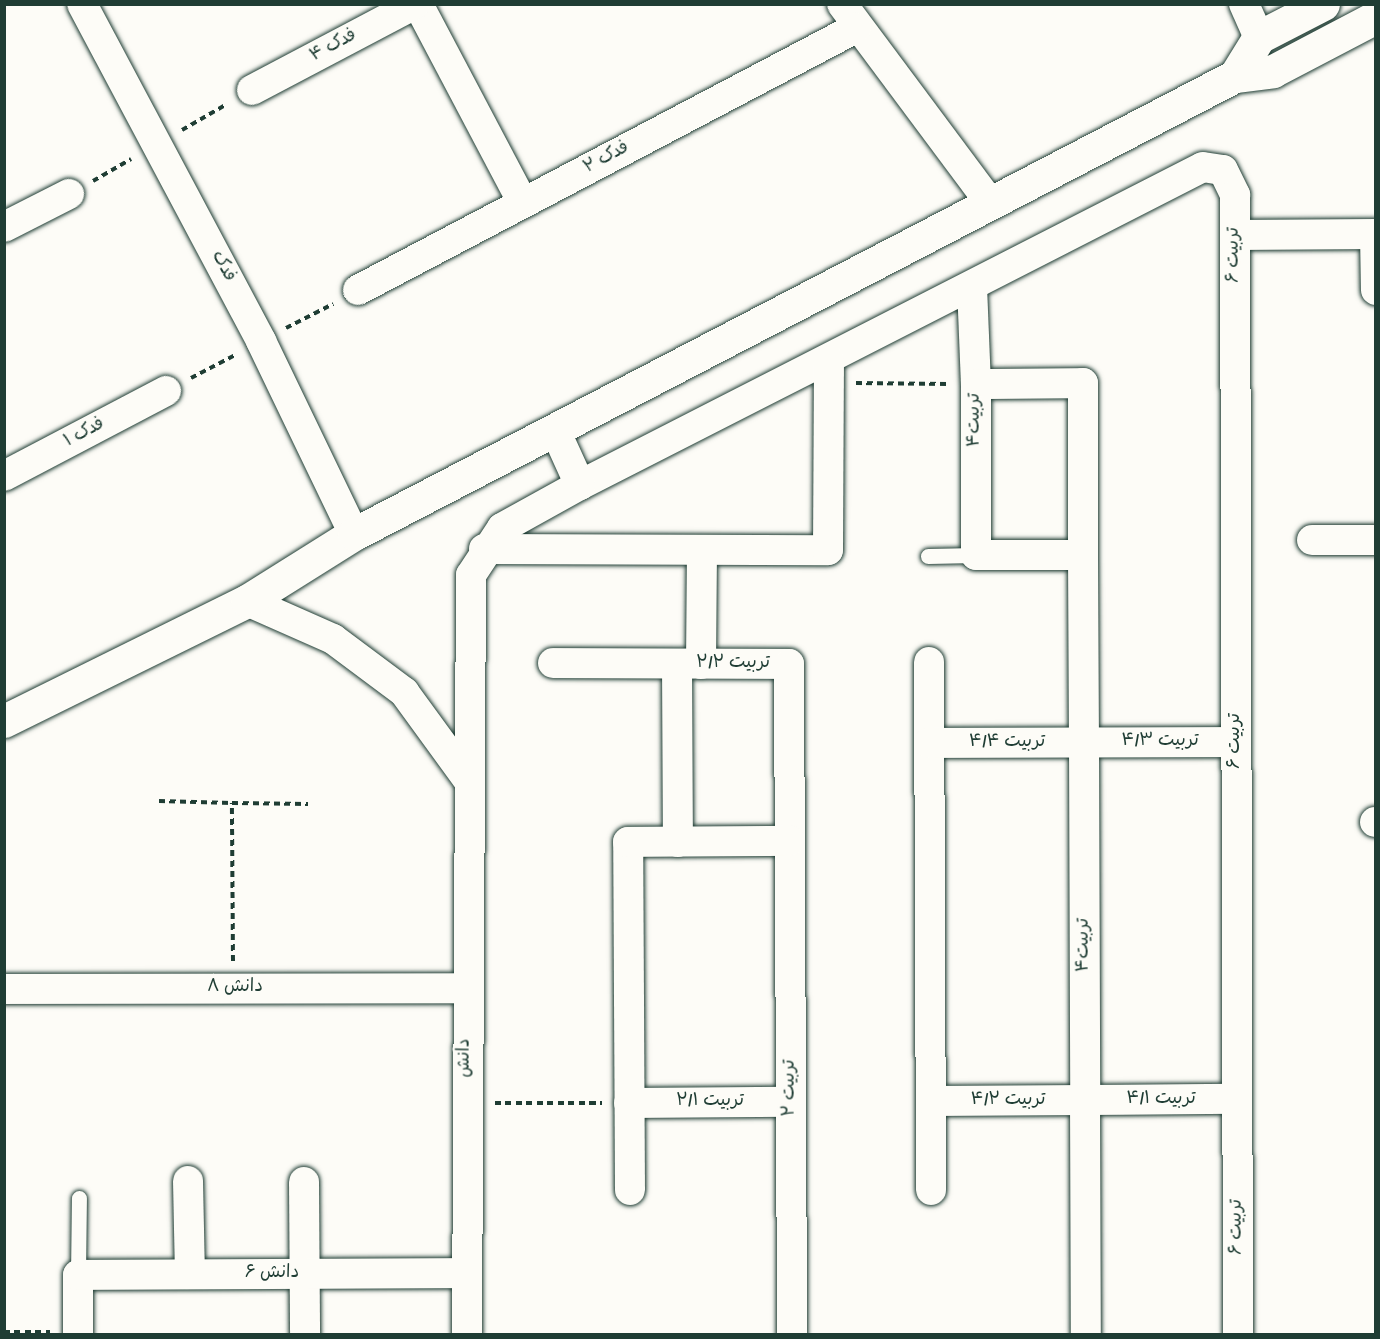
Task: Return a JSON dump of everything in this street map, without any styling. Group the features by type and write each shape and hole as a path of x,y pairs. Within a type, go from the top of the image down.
{"street":[{"name":"فدک","path":"82,4 261,341 354,534"},
{"path":"417,4 524,203"},
{"name":"فدک ۴","path":"252,90 417,4"},
{"path":"1244,4 1259,37"},
{"path":"1235,76 1259,37 1323,4"},
{"path":"849,16 991,204"},
{"name":"فدک ۲","path":"358,290 524,203 849,16"},
{"path":"4,721 247,601 354,534 1235,76 1273,71 1376,17"},
{"name":"تربیت ۶","path":"1203,167 1223,170 1234,195 1238,1335"},
{"name":"دانش","path":"467,1335 466,987 471,575 484,549 502,528 580,485 829,371 972,286 1203,167"},
{"path":"4,227 69,194"},
{"path":"1235,235 1375,234 1376,290"},
{"path":"972,286 976,384"},
{"path":"484,549 828,550 829,371"},
{"name":"تربیت۴","path":"976,555 976,384 1083,383 1086,1335"},
{"name":"فدک ۱","path":"4,476 166,391"},
{"path":"555,430 580,485"},
{"path":"1312,540 1376,540"},
{"path":"678,842 689,664 702,550"},
{"path":"976,555 1083,555"},
{"path":"247,601 333,639 404,692 469,781"},
{"path":"929,662 931,1190"},
{"name":"تربیت ۲/۲","path":"553,663 789,663"},
{"name":"تربیت ۲","path":"789,663 792,1335"},
{"name":"تربیت ۴/۳","path":"1084,742 1236,742"},
{"name":"تربیت ۴/۴","path":"929,744 1084,742"},
{"path":"630,1190 628,842 790,842"},
{"name":"دانش ۸","path":"4,989 466,987"},
{"name":"تربیت ۴/۱","path":"1085,1100 1237,1099"},
{"name":"تربیت ۴/۲","path":"931,1101 1085,1100"},
{"name":"تربیت ۲/۱","path":"629,1103 791,1102"},
{"path":"188,1181 190,1274"},
{"path":"304,1182 305,1335"},
{"name":"دانش ۶","path":"78,1275 467,1273"},
{"path":"78,1275 78,1333"}],"lane":[{"path":"928,556 976,555"},
{"path":"78,1275 79,1198"}],"path":[{"path":"829,371 976,384"},
{"path":"159,801 308,804"},
{"path":"232,803 233,988"},
{"path":"466,1103 629,1103"},
{"path":"4,1332 78,1333"}]}
